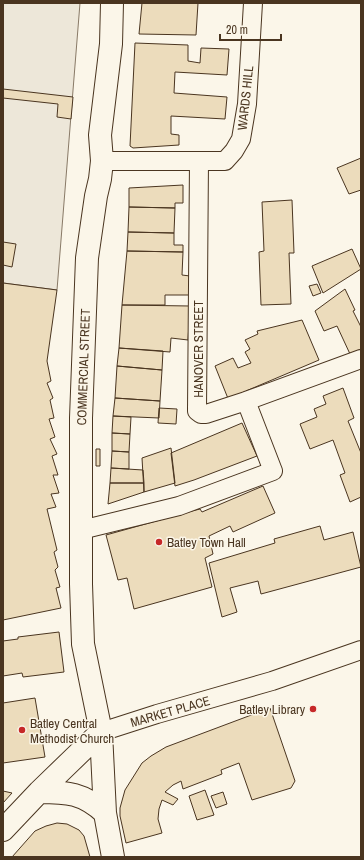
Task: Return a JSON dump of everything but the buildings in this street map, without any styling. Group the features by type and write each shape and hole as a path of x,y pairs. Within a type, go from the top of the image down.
{"street":[{"name":"COMMERCIAL STREET","path":"112,3 111,44 100,135 102,162 87,258 81,418 81,530 83,644 101,732 105,813 113,857"},
{"name":"WARDS HILL","path":"102,162 225,161 234,151 241,139 247,104 253,3"},
{"name":"HANOVER STREET","path":"199,161 197,411 201,414 206,414 361,359"},
{"path":"81,530 180,506 273,471 246,401"},
{"name":"MARKET PLACE","path":"101,732 157,714 272,682 361,650"},
{"path":"3,830 39,792 101,732"},
{"path":"39,792 58,792 82,797 94,802 105,813"}],"shaded area":[{"path":"3,3 80,3 57,290 3,283"}],"place":[{"name":"Batley Town Hall","path":"159,542"},
{"name":"Batley Library","path":"313,709"},
{"name":"Batley Central Methodist Church","path":"22,730"}]}
